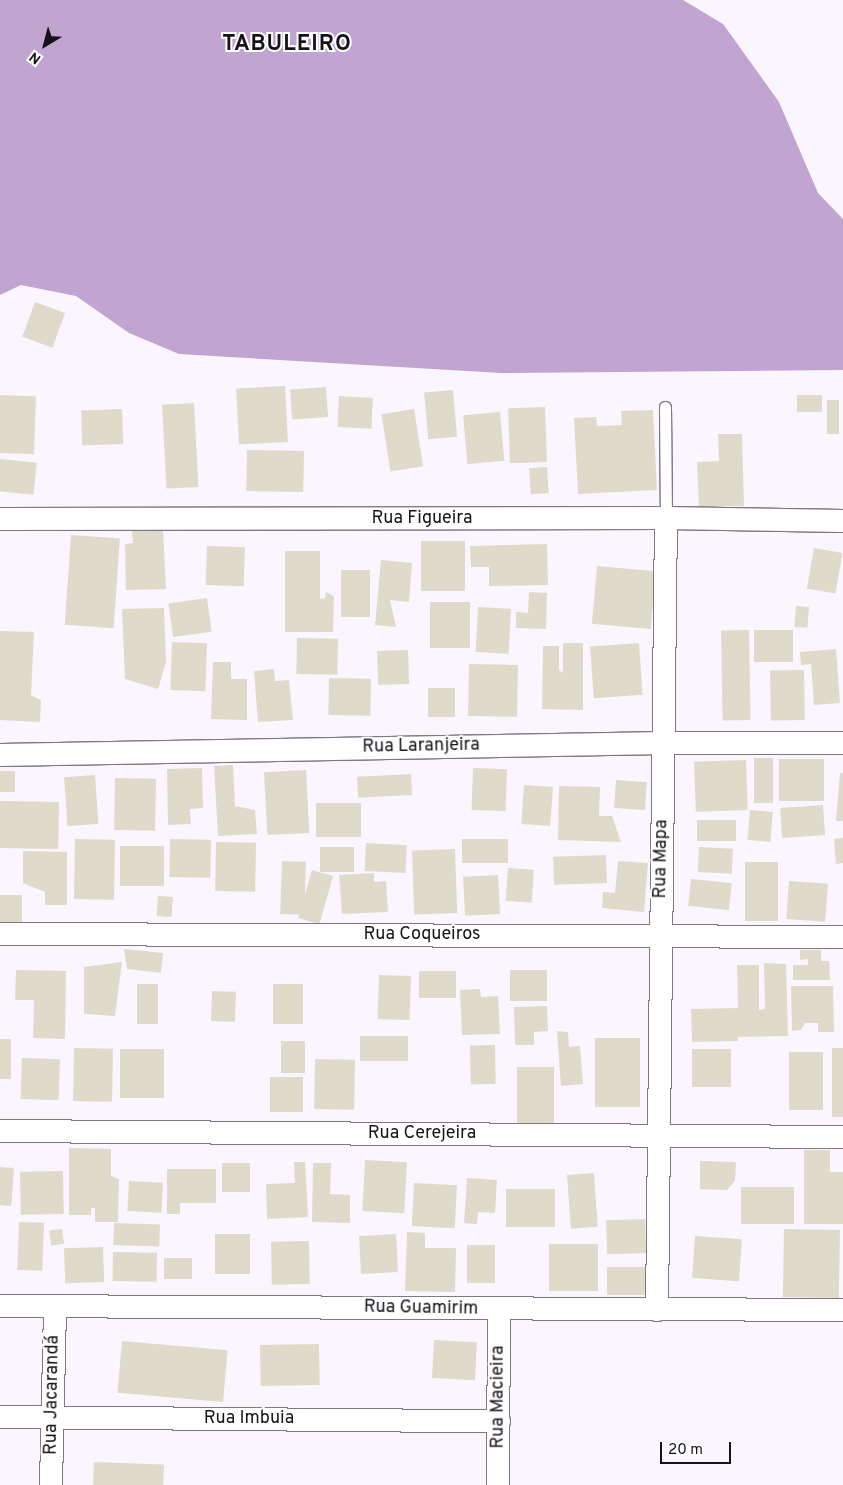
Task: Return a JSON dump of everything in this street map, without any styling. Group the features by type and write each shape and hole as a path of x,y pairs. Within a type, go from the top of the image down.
{"street":[{"name":"Rua Figueira","path":"0,520 666,518 843,521"},
{"name":"Rua Mapa","path":"657,1310 666,518"},
{"name":"Rua Laranjeira","path":"0,755 664,743 843,742"},
{"name":"Rua Coqueiros","path":"0,934 843,937"},
{"name":"Rua Cerejeira","path":"0,1131 843,1136"},
{"name":"Rua Guamirim","path":"0,1306 499,1310 843,1310"},
{"name":"Rua Jacarandá","path":"51,1485 55,1306"},
{"name":"Rua Macieira","path":"498,1485 499,1310"},
{"name":"Rua Imbuia","path":"0,1417 499,1421"}],"lane":[{"name":"Rua Mapa","path":"665,407 666,518"}],"shaded area":[{"path":"0,0 683,0 723,24 779,102 818,193 843,219 843,370 501,373 179,354 129,333 76,296 21,285 0,295"}],"building":[{"path":"35,302 65,313 52,348 22,337"},
{"path":"285,386 288,442 239,444 236,389"},
{"path":"326,387 328,417 292,419 290,390"},
{"path":"453,390 457,437 428,439 424,393"},
{"path":"0,395 36,396 34,454 0,453"},
{"path":"797,395 822,395 822,412 797,412"},
{"path":"339,396 373,398 371,429 337,427"},
{"path":"827,400 839,400 839,434 827,434"},
{"path":"194,403 198,487 166,489 162,405"},
{"path":"545,407 547,462 510,463 508,408"},
{"path":"122,409 123,444 82,445 81,410"},
{"path":"414,409 423,466 390,471 381,414"},
{"path":"653,410 657,490 578,494 574,418 596,417 597,426 622,425 621,411"},
{"path":"500,412 504,461 467,464 463,415"},
{"path":"718,434 742,434 744,506 699,507 697,462 719,461"},
{"path":"247,450 304,451 303,492 246,491"},
{"path":"0,459 37,463 33,495 0,491"},
{"path":"547,467 549,493 531,494 529,468"},
{"path":"163,530 166,589 126,590 125,544 133,543 132,531"},
{"path":"71,535 120,538 114,628 65,625"},
{"path":"421,541 465,541 465,591 421,591"},
{"path":"547,544 548,585 489,586 489,567 471,567 470,546"},
{"path":"207,546 245,547 244,586 206,585"},
{"path":"814,548 843,553 835,593 807,588"},
{"path":"285,551 320,551 320,599 325,598 326,592 334,596 333,632 285,632"},
{"path":"381,560 412,563 409,602 390,600 396,627 375,625"},
{"path":"597,566 656,571 651,629 592,624"},
{"path":"341,570 370,570 370,617 341,617"},
{"path":"529,592 547,593 546,629 516,628 516,612 528,613"},
{"path":"207,598 212,632 173,637 168,603"},
{"path":"430,602 470,602 470,648 430,648"},
{"path":"796,606 809,607 808,628 795,627"},
{"path":"478,607 511,609 509,654 476,652"},
{"path":"164,608 166,662 158,689 125,679 122,609"},
{"path":"721,630 749,630 751,720 723,720"},
{"path":"754,630 793,630 793,662 754,662"},
{"path":"0,631 34,632 31,695 41,700 40,722 0,720"},
{"path":"297,638 338,639 337,675 296,674"},
{"path":"172,642 207,643 205,691 170,690"},
{"path":"563,643 583,643 583,710 542,709 543,646 559,646 559,670 563,673"},
{"path":"639,643 643,695 594,698 590,646"},
{"path":"836,649 840,703 814,705 811,664 801,665 800,652"},
{"path":"408,650 409,684 378,685 377,651"},
{"path":"213,662 231,662 231,679 247,679 247,720 211,719"},
{"path":"469,664 518,665 517,717 468,716"},
{"path":"274,669 275,681 289,680 293,720 258,722 254,671"},
{"path":"804,670 805,720 771,721 770,671"},
{"path":"329,678 371,679 370,716 328,715"},
{"path":"428,688 455,688 455,717 428,717"},
{"path":"754,758 773,758 773,803 754,803"},
{"path":"779,759 824,759 824,801 779,801"},
{"path":"746,760 748,810 696,812 694,762"},
{"path":"233,765 235,806 255,810 257,834 218,836 214,766"},
{"path":"202,768 203,808 190,809 191,824 168,825 167,769"},
{"path":"473,768 507,769 506,811 472,810"},
{"path":"306,770 309,833 267,835 264,772"},
{"path":"0,771 15,771 15,792 0,792"},
{"path":"840,773 843,773 843,821 836,821"},
{"path":"411,774 412,795 358,798 357,777"},
{"path":"95,775 98,824 67,826 64,777"},
{"path":"115,778 156,779 155,831 114,830"},
{"path":"616,780 647,782 645,810 614,808"},
{"path":"524,785 553,787 550,826 521,824"},
{"path":"559,786 600,787 599,816 612,816 621,842 558,840"},
{"path":"0,801 59,802 58,849 0,848"},
{"path":"316,803 361,803 361,837 316,837"},
{"path":"823,805 825,835 782,838 780,808"},
{"path":"750,810 773,812 770,842 747,840"},
{"path":"697,820 736,820 736,841 697,841"},
{"path":"843,838 843,863 836,864 834,839"},
{"path":"75,839 115,840 114,900 74,899"},
{"path":"170,839 211,840 210,878 169,877"},
{"path":"462,839 508,839 508,863 462,863"},
{"path":"216,842 256,843 255,892 215,891"},
{"path":"366,843 407,845 405,873 365,871"},
{"path":"120,846 164,846 164,886 120,886"},
{"path":"320,847 354,847 354,872 320,872"},
{"path":"699,847 733,849 732,874 698,872"},
{"path":"455,849 457,913 414,914 412,851"},
{"path":"23,851 67,852 67,905 45,905 45,892 23,883"},
{"path":"606,855 607,883 554,885 553,857"},
{"path":"282,861 306,862 304,915 280,914"},
{"path":"618,861 648,863 644,912 602,908 603,892 615,893"},
{"path":"745,862 778,862 778,921 745,921"},
{"path":"508,868 534,870 532,903 506,901"},
{"path":"312,870 333,876 319,924 298,918"},
{"path":"374,873 374,882 386,881 388,912 342,914 339,875"},
{"path":"498,875 500,914 465,916 463,877"},
{"path":"691,879 732,883 729,910 688,906"},
{"path":"789,881 828,884 825,922 786,919"},
{"path":"0,895 22,895 22,922 0,922"},
{"path":"158,896 173,897 172,917 157,916"},
{"path":"124,949 163,953 161,973 127,969"},
{"path":"800,950 821,950 821,961 829,961 830,980 793,980 793,965 808,965 808,959 800,960"},
{"path":"122,962 115,1016 84,1014 84,967"},
{"path":"764,963 786,964 788,1036 738,1037 738,1041 692,1042 691,1009 738,1008 737,965 759,965 759,1010 765,1009"},
{"path":"16,970 66,971 65,1039 33,1038 34,1000 15,1000"},
{"path":"510,970 547,970 547,1001 510,1001"},
{"path":"419,971 456,971 456,998 419,998"},
{"path":"379,975 411,976 409,1020 377,1019"},
{"path":"137,984 158,984 158,1024 137,1024"},
{"path":"273,984 303,984 303,1024 273,1024"},
{"path":"791,986 833,986 834,1032 818,1032 818,1023 805,1023 801,1030 792,1031"},
{"path":"480,989 481,997 498,996 500,1034 462,1035 460,990"},
{"path":"212,991 236,992 235,1022 211,1021"},
{"path":"547,1006 548,1031 534,1032 534,1045 515,1045 514,1007"},
{"path":"557,1031 568,1032 569,1047 580,1046 583,1084 561,1086"},
{"path":"360,1036 408,1036 408,1061 360,1061"},
{"path":"595,1038 640,1038 640,1107 595,1107"},
{"path":"0,1039 11,1039 11,1079 0,1079"},
{"path":"281,1041 305,1041 305,1073 281,1073"},
{"path":"470,1045 495,1045 496,1084 471,1084"},
{"path":"74,1048 113,1049 112,1102 73,1101"},
{"path":"832,1048 843,1048 843,1117 832,1117"},
{"path":"120,1049 164,1049 164,1098 120,1098"},
{"path":"692,1049 731,1049 731,1087 692,1087"},
{"path":"789,1052 823,1052 823,1110 789,1110"},
{"path":"22,1058 60,1059 59,1100 21,1099"},
{"path":"315,1059 355,1060 354,1110 314,1109"},
{"path":"517,1067 554,1067 554,1123 517,1123"},
{"path":"270,1077 303,1077 303,1112 270,1112"},
{"path":"69,1148 111,1149 111,1176 119,1179 118,1222 95,1222 95,1208 91,1208 91,1215 69,1215"},
{"path":"804,1150 830,1150 830,1172 843,1172 843,1224 804,1224"},
{"path":"365,1160 407,1162 404,1213 362,1211"},
{"path":"700,1161 736,1162 735,1181 727,1190 700,1189"},
{"path":"294,1162 305,1162 308,1217 267,1219 266,1184 295,1183"},
{"path":"222,1163 250,1163 250,1192 222,1192"},
{"path":"313,1163 331,1163 330,1194 350,1195 350,1223 312,1222"},
{"path":"0,1167 14,1168 11,1206 0,1205"},
{"path":"167,1169 216,1169 216,1203 180,1203 180,1214 167,1214"},
{"path":"63,1171 64,1214 21,1215 20,1172"},
{"path":"594,1173 598,1227 571,1229 567,1175"},
{"path":"467,1178 497,1180 495,1213 478,1212 477,1224 464,1223"},
{"path":"129,1181 163,1183 161,1213 127,1211"},
{"path":"414,1183 457,1185 455,1228 412,1226"},
{"path":"741,1187 794,1187 794,1224 741,1224"},
{"path":"506,1189 555,1189 555,1227 506,1227"},
{"path":"645,1219 646,1253 607,1254 606,1220"},
{"path":"19,1222 44,1223 42,1271 17,1270"},
{"path":"114,1223 160,1225 159,1247 113,1245"},
{"path":"62,1229 64,1244 51,1246 49,1231"},
{"path":"784,1229 840,1230 839,1298 783,1297"},
{"path":"407,1232 425,1233 425,1248 456,1248 455,1292 405,1291"},
{"path":"215,1234 250,1234 250,1274 215,1274"},
{"path":"396,1234 398,1272 361,1274 359,1236"},
{"path":"695,1236 742,1239 739,1281 692,1278"},
{"path":"309,1241 310,1284 272,1285 271,1242"},
{"path":"549,1244 598,1244 598,1291 549,1291"},
{"path":"467,1245 495,1245 495,1283 467,1283"},
{"path":"103,1247 104,1282 65,1283 64,1248"},
{"path":"113,1252 157,1253 156,1282 112,1281"},
{"path":"164,1258 192,1258 192,1279 164,1279"},
{"path":"607,1267 645,1267 645,1295 607,1295"},
{"path":"434,1340 477,1342 475,1380 432,1378"},
{"path":"122,1341 228,1350 223,1402 117,1393"},
{"path":"319,1344 320,1385 261,1386 260,1345"},
{"path":"94,1462 164,1464 163,1485 93,1485"}],"district":[{"name":"TABULEIRO","path":"287,45"}]}
